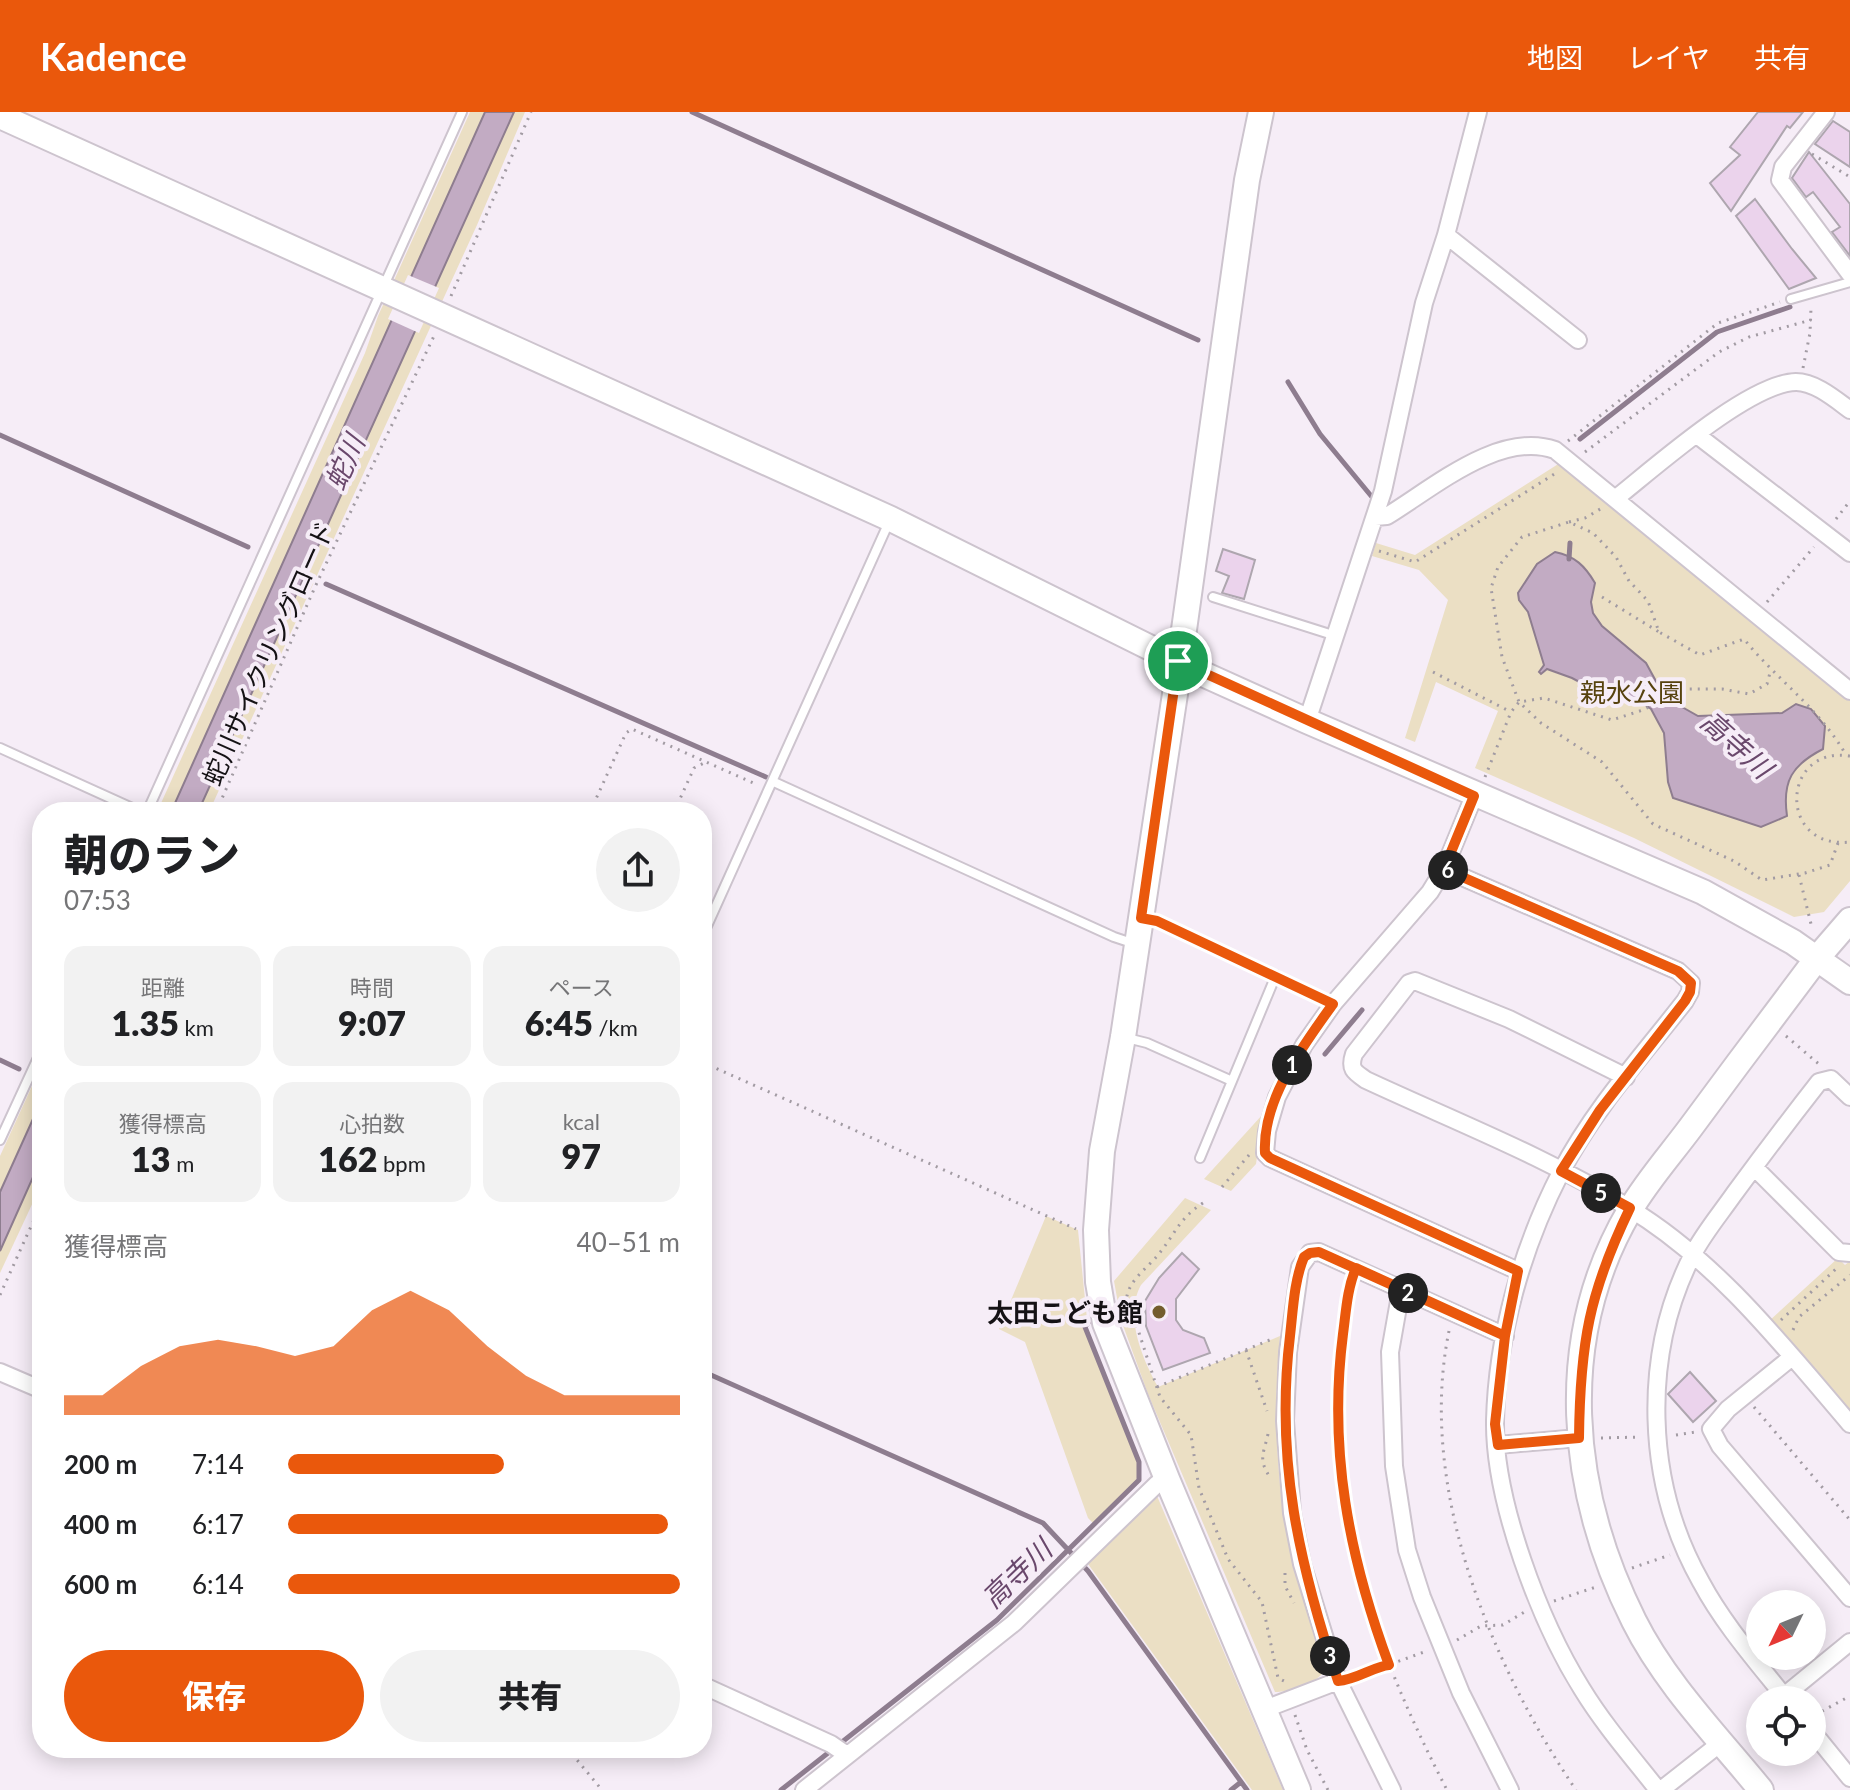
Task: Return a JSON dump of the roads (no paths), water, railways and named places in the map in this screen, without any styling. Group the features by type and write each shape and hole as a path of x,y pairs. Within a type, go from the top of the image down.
{"street":[{"path":"1261,112 1247,180 1141,918 1102,1151 1096,1230 1098,1282 1105,1323 1298,1790"},
{"path":"1307,721 1375,517 1424,303 1446,235 1478,112"},
{"path":"1826,112 1783,167 1780,180 1850,274"},
{"path":"0,116 891,519 1307,721 1479,788 1703,892 1818,957 1850,982"},
{"path":"1446,235 1454,238 1578,340"},
{"path":"1615,499 1697,435 1754,397 1794,382 1811,385 1850,410"},
{"path":"1697,435 1850,553"},
{"path":"1375,517 1387,516 1496,450 1523,445 1555,450 1850,691"},
{"path":"1479,788 1444,869 1411,917 1333,1004 1304,1045 1277,1097 1267,1131 1265,1153 1297,1171 1518,1271"},
{"path":"1444,869 1687,977 1690,992 1600,1110 1561,1171 1518,1271 1505,1336 1495,1424 1508,1509 1540,1606 1582,1689 1660,1790 1722,1742"},
{"path":"1761,1790 1669,1676 1634,1622 1594,1520 1579,1376 1590,1307 1607,1256 1630,1208 1818,957 1850,920"},
{"path":"1626,1077 1534,1030 1415,981 1409,983 1354,1054 1351,1064 1354,1072 1366,1080 1561,1171 1630,1208 1692,1256 1769,1331 1850,1424"},
{"path":"1776,1686 1736,1635 1700,1581 1683,1545 1662,1468 1656,1423 1660,1355 1667,1323 1692,1256 1754,1167 1819,1082 1826,1079 1839,1084 1850,1097"},
{"path":"1754,1167 1848,1254"},
{"path":"1392,1790 1338,1681 1302,1564 1292,1513 1285,1411 1290,1337 1304,1257 1319,1252 1505,1336"},
{"path":"1401,1290 1390,1352 1394,1466 1407,1550 1422,1597 1456,1681 1510,1790"},
{"path":"1792,1357 1715,1421 1711,1429 1720,1446 1850,1598"},
{"path":"0,1372 32,1386"},
{"path":"1498,1445 1586,1438"},
{"path":"804,1790 1014,1623 1157,1484 1167,1479"},
{"path":"1800,1686 1850,1642"},
{"path":"1265,1709 1338,1681"},
{"path":"712,1690 831,1744 847,1755"},
{"path":"1826,1748 1850,1778"}],"lane":[{"path":"152,802 462,112"},
{"path":"1791,299 1850,282"},
{"path":"712,915 891,519"},
{"path":"1213,597 1336,636"},
{"path":"0,748 119,802"},
{"path":"771,786 1114,937 1137,944"},
{"path":"1141,918 1157,921 1333,1004"},
{"path":"1200,1158 1276,975"},
{"path":"1123,1037 1147,1043 1232,1081"},
{"path":"0,1140 32,1071"}],"water":[{"name":"蛇川","path":"485,112 514,112 203,802 175,802"},
{"path":"1555,552 1574,559 1587,572 1595,583 1591,602 1593,613 1602,626 1646,663 1663,694 1675,703 1698,716 1782,713 1796,704 1811,709 1825,726 1823,749 1804,761 1792,775 1786,793 1787,816 1761,827 1673,798 1668,782 1664,733 1651,709 1638,700 1613,700 1572,678 1547,669 1541,674 1539,672 1544,665 1528,612 1518,593 1537,564"},
{"path":"32,1121 32,1179 0,1251 0,1192"}],"waterway":[{"path":"692,112 1198,340"},
{"path":"1580,439 1717,332 1790,307"},
{"path":"1288,382 1320,434 1372,497"},
{"path":"0,435 248,547"},
{"path":"1569,559 1570,543"},
{"path":"326,584 766,777"},
{"name":"高寺川","path":"1325,1054 1362,1010"},
{"path":"0,1060 19,1069"},
{"name":"高寺川","path":"781,1790 997,1620 1139,1480 1139,1462 1085,1327 1088,1323"},
{"path":"712,1375 1043,1523 1088,1571 1247,1790"},
{"path":"1231,1790 1241,1782"}],"place":[{"name":"太田こども館","path":"1159,1312"}],"park label":[{"name":"親水公園","path":"1632,692"}]}
